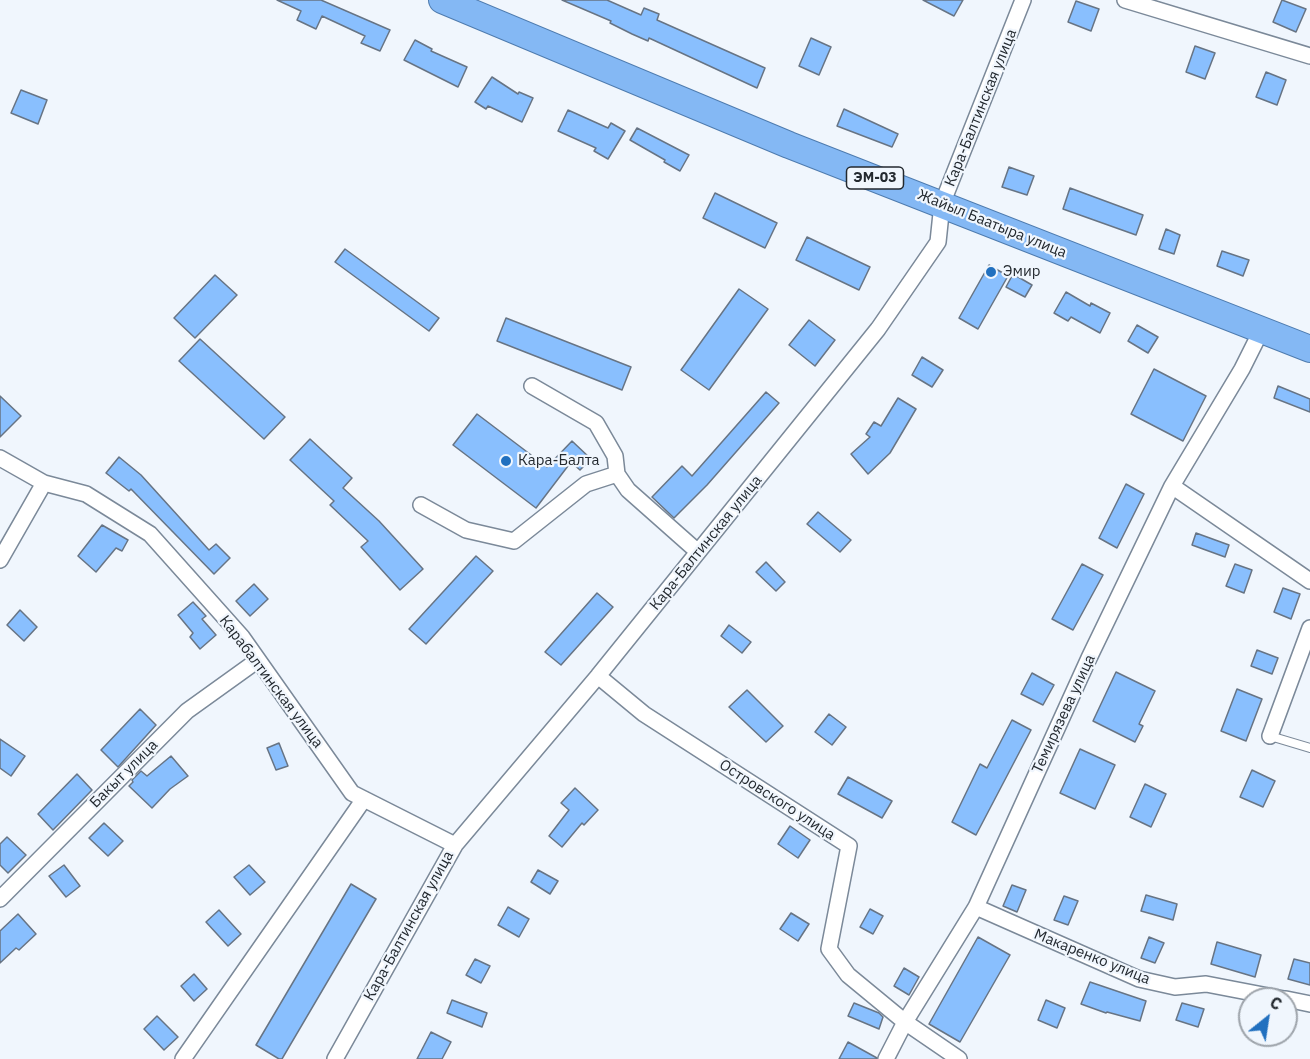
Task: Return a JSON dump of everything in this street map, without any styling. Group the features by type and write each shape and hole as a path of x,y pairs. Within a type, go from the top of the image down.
{"highway":[{"name":"Жайыл Баатыра улица","path":"442,0 789,145 1310,349"}],"street":[{"name":"Кара-Балтинская улица","path":"336,1059 454,845 598,676 885,320 938,242 942,204 1023,0"},
{"path":"1125,0 1310,56"},
{"name":"Темирязева улица","path":"886,1059 905,1022 976,907 1089,658 1172,486 1242,369 1261,331"},
{"path":"532,386 596,423 615,456 617,474 628,490 698,552"},
{"name":"Карабалтинская улица","path":"0,458 44,483 87,494 150,534 242,638 352,793 454,845"},
{"path":"421,505 466,530 514,541 586,484 617,474"},
{"path":"0,560 44,483"},
{"path":"1172,486 1310,581"},
{"path":"1270,736 1310,628"},
{"name":"Бакыт улица","path":"0,899 187,711 258,660"},
{"name":"Островского улица","path":"598,676 644,714 849,846 829,949 848,975 905,1022 959,1059"},
{"path":"183,1059 364,799"},
{"name":"Макаренко улица","path":"976,907 1139,979 1175,987 1206,984 1238,990"}],"lane":[{"path":"1270,736 1310,748"}],"building":[{"path":"277,0 321,0 390,30 380,51 361,43 365,36 322,16 316,29 297,20 301,11"},
{"path":"562,0 607,0 641,15 644,8 659,14 657,20 765,68 757,88 649,38 648,41 632,34 610,23 611,21"},
{"path":"923,0 963,0 954,16"},
{"path":"1282,0 1306,9 1296,32 1273,22"},
{"path":"1076,1 1099,9 1091,31 1068,22"},
{"path":"811,38 831,47 819,75 799,66"},
{"path":"415,40 432,49 431,51 467,67 458,87 404,60"},
{"path":"1195,46 1215,53 1205,79 1186,72"},
{"path":"1266,72 1286,80 1277,105 1256,97"},
{"path":"492,77 518,94 519,92 533,98 522,122 488,106 486,109 475,102"},
{"path":"21,90 47,100 38,124 11,113"},
{"path":"844,109 898,134 892,147 837,126"},
{"path":"568,110 608,128 611,123 625,131 608,159 594,151 596,148 558,131"},
{"path":"637,128 689,155 680,171 630,140"},
{"path":"1009,167 1034,176 1027,195 1002,187"},
{"path":"1070,188 1143,215 1136,235 1063,209"},
{"path":"715,193 777,223 765,248 703,218"},
{"path":"1166,229 1180,235 1174,254 1159,249"},
{"path":"807,237 870,267 859,290 796,260"},
{"path":"345,249 439,318 429,331 335,262"},
{"path":"1222,251 1249,260 1243,276 1217,266"},
{"path":"989,265 1008,276 978,329 959,318"},
{"path":"1013,274 1032,285 1025,297 1006,287"},
{"path":"215,275 237,295 195,338 174,318"},
{"path":"739,289 768,309 709,390 681,370"},
{"path":"1066,292 1090,306 1091,303 1110,313 1100,333 1071,317 1068,321 1054,313"},
{"path":"506,318 631,367 622,390 497,341"},
{"path":"809,320 835,340 815,366 789,345"},
{"path":"1137,325 1158,337 1148,353 1128,341"},
{"path":"200,339 285,417 264,439 179,361"},
{"path":"922,357 943,370 932,387 912,375"},
{"path":"1154,369 1206,396 1183,441 1131,414"},
{"path":"1278,386 1310,399 1310,412 1274,398"},
{"path":"766,392 779,403 707,485 674,518 652,497 682,466 692,476"},
{"path":"0,396 21,416 0,437"},
{"path":"898,398 916,409 890,453 868,474 851,454 870,437 866,434 874,422 881,426"},
{"name":"Кара-Балта","path":"477,414 547,467 572,441 591,459 580,470 571,462 536,508 453,445"},
{"path":"310,439 352,478 343,488 379,521 423,569 400,590 361,547 368,541 330,505 334,501 290,460"},
{"path":"119,457 141,475 209,550 216,544 230,558 214,574 131,489 129,491 106,473"},
{"path":"1126,484 1144,494 1117,548 1099,538"},
{"path":"818,512 851,540 840,552 807,524"},
{"path":"102,525 128,540 122,551 116,548 96,572 78,556"},
{"path":"1196,533 1229,545 1225,557 1192,545"},
{"path":"476,556 493,571 426,644 409,629"},
{"path":"766,562 785,582 776,591 756,572"},
{"path":"1082,564 1103,575 1073,630 1052,619"},
{"path":"1235,564 1252,570 1244,593 1226,586"},
{"path":"254,584 268,599 250,616 236,601"},
{"path":"1283,588 1300,594 1291,619 1274,612"},
{"path":"597,593 613,607 561,665 545,652"},
{"path":"193,602 206,616 202,619 216,635 200,649 190,637 193,633 178,615"},
{"path":"20,610 37,627 24,641 7,625"},
{"path":"729,625 751,642 742,653 721,636"},
{"path":"1257,650 1278,658 1272,674 1251,666"},
{"path":"1116,672 1155,691 1139,724 1143,726 1135,742 1093,721"},
{"path":"1032,673 1054,685 1043,705 1021,694"},
{"path":"1237,689 1262,699 1246,741 1221,731"},
{"path":"747,690 783,726 766,742 729,707"},
{"path":"140,709 156,725 118,767 101,750"},
{"path":"829,714 846,727 832,745 815,732"},
{"path":"1012,720 1031,730 976,835 952,822 980,764 987,768"},
{"path":"0,739 25,756 11,776 0,768"},
{"path":"279,743 288,766 276,770 267,748"},
{"path":"1080,749 1115,765 1095,809 1060,793"},
{"path":"171,756 188,776 170,789 152,808 129,786 141,771 147,776"},
{"path":"1252,770 1275,781 1263,807 1240,797"},
{"path":"77,774 92,790 53,830 38,814"},
{"path":"848,777 892,801 882,818 838,794"},
{"path":"1145,784 1166,794 1151,827 1130,817"},
{"path":"575,788 598,810 584,825 582,823 562,847 549,836 569,810 561,803"},
{"path":"104,823 123,841 108,856 89,838"},
{"path":"790,826 810,840 798,858 778,844"},
{"path":"7,837 26,855 8,873 0,865 0,844"},
{"path":"64,865 80,886 66,897 49,876"},
{"path":"249,865 265,882 250,895 234,877"},
{"path":"538,870 558,881 550,894 531,882"},
{"path":"351,884 376,899 282,1059 279,1059 256,1045"},
{"path":"1012,885 1026,890 1017,912 1003,906"},
{"path":"1146,895 1177,904 1173,920 1141,911"},
{"path":"1064,896 1078,901 1068,925 1054,920"},
{"path":"508,907 529,919 519,937 498,925"},
{"path":"870,909 883,916 873,934 860,927"},
{"path":"219,910 241,934 228,946 206,922"},
{"path":"791,913 809,924 798,941 780,929"},
{"path":"18,914 36,934 0,963 0,931"},
{"path":"978,937 1010,955 960,1042 929,1024"},
{"path":"1149,937 1164,943 1155,963 1141,958"},
{"path":"1217,942 1261,955 1255,977 1211,964"},
{"path":"475,959 490,966 481,983 466,975"},
{"path":"1294,959 1310,963 1310,985 1288,979"},
{"path":"904,968 919,977 909,995 894,986"},
{"path":"194,974 207,989 194,1001 181,986"},
{"path":"1090,982 1146,1001 1140,1021 1081,1004"},
{"path":"452,1000 487,1013 482,1027 447,1013"},
{"path":"1046,1000 1065,1008 1057,1028 1038,1020"},
{"path":"854,1003 879,1013 883,1017 879,1029 848,1016"},
{"path":"1182,1003 1204,1009 1198,1027 1176,1020"},
{"path":"157,1016 178,1037 164,1050 144,1029"},
{"path":"431,1032 451,1042 442,1059 417,1059"},
{"path":"848,1042 877,1058 839,1059"}],"place":[{"name":"Эмир","path":"991,272"},
{"name":"Кара-Балта","path":"506,461"}]}
